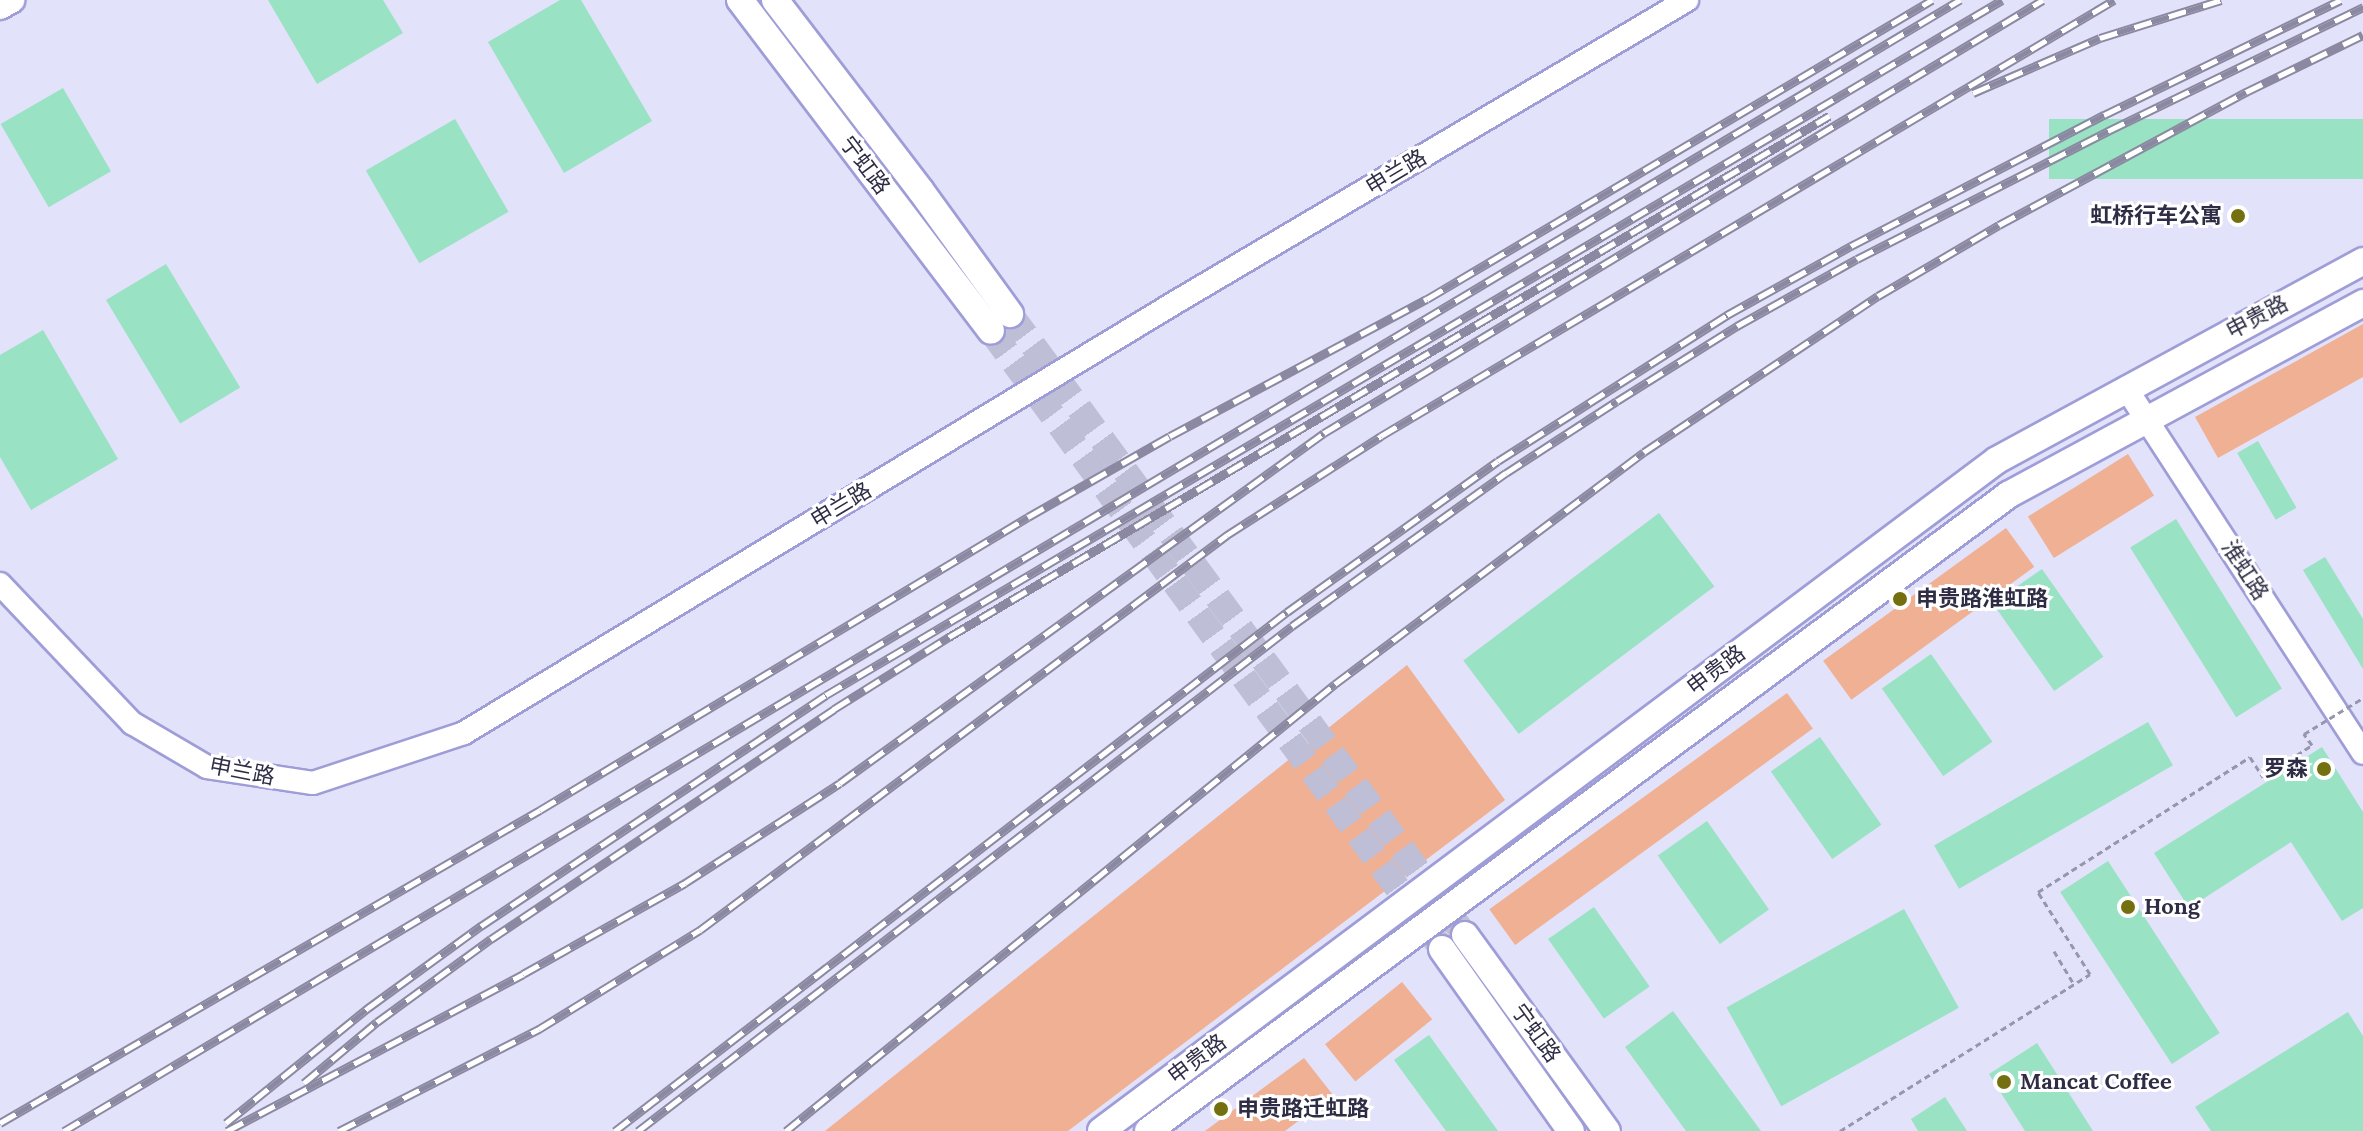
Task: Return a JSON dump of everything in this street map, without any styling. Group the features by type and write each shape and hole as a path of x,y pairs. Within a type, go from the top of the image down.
{"main road":[{"path":"0,6 11,0"},
{"name":"宁虹路","path":"740,0 1000,323 921,191 775,0"},
{"name":"申贵路","path":"1101,1131 1997,460 2363,261"},
{"name":"申贵路","path":"1148,1131 2008,495 2149,422 2363,303"},
{"name":"宁虹路","path":"1465,935 1607,1131"},
{"name":"宁虹路","path":"1442,949 1571,1131"}],"street":[{"name":"申兰路","path":"0,584 132,723 207,767 313,783 464,733 1181,299 1687,0"},
{"name":"淮虹路","path":"2126,388 2363,753"}],"path":[{"path":"1840,1131 2090,974 2038,892 2250,757 2263,777 2312,745 2304,734 2363,698"},
{"path":"2054,951 2074,984"}],"shaded area":[{"path":"2363,324 2363,377 2218,458 2195,417"},
{"path":"2128,454 2154,496 2054,558 2028,517"},
{"path":"2006,528 2034,567 1851,700 1823,661"},
{"path":"1407,665 1505,800 1068,1131 825,1131"},
{"path":"1787,693 1813,729 1515,945 1489,909"},
{"path":"1402,982 1432,1019 1355,1082 1325,1044"},
{"path":"1304,1058 1333,1095 1285,1131 1205,1131"}],"building":[{"path":"268,0 383,0 403,33 317,84"},
{"path":"560,0 581,0 652,121 564,173 488,42"},
{"path":"63,88 111,171 49,207 1,124"},
{"path":"455,119 508,212 419,263 366,171"},
{"path":"2049,119 2363,119 2363,179 2049,179"},
{"path":"166,264 240,387 180,423 106,300"},
{"path":"43,330 118,459 31,510 0,457 0,355"},
{"path":"2258,441 2296,508 2276,520 2237,453"},
{"path":"1659,513 1714,586 1519,734 1463,660"},
{"path":"2176,519 2282,689 2236,717 2130,548"},
{"path":"2325,557 2363,619 2363,669 2303,570"},
{"path":"2042,569 2103,657 2054,691 1993,603"},
{"path":"1931,654 1992,742 1943,776 1882,688"},
{"path":"2148,722 2173,765 1959,889 1934,846"},
{"path":"1820,737 1881,825 1832,859 1771,771"},
{"path":"2322,747 2363,812 2363,908 2342,921 2291,842 2189,908 2154,853"},
{"path":"1707,821 1769,909 1720,944 1658,855"},
{"path":"2108,861 2220,1033 2172,1064 2060,892"},
{"path":"1594,907 1650,986 1604,1019 1548,939"},
{"path":"1904,909 1959,1008 1781,1106 1726,1007"},
{"path":"1673,1011 1761,1131 1686,1131 1625,1047"},
{"path":"2348,1012 2363,1036 2363,1131 2211,1131 2195,1107"},
{"path":"1429,1035 1498,1131 1446,1131 1394,1060"},
{"path":"2037,1043 2093,1131 2025,1131 1989,1074"},
{"path":"1945,1097 1967,1131 1918,1131 1911,1119"}],"tunnel":[{"path":"1010,314 1465,935"},
{"path":"991,331 1442,949"}],"railway":[{"path":"0,1123 540,810 1028,517 1170,436 1427,299 1932,0"},
{"path":"64,1131 1960,0"},
{"path":"226,1123 368,1008 481,926 826,695 2002,0"},
{"path":"227,1131 523,974 685,883 840,783 1324,433 2043,0"},
{"path":"339,1131 539,1029 700,930 1227,535 1381,436 2114,0"},
{"path":"1973,93 2100,38 2221,0"},
{"path":"615,1131 1287,612 1498,461 1727,315 1851,246 2104,115 2341,0"},
{"path":"638,1131 1292,626 1506,473 1737,326 1857,259 2108,131 2363,7"},
{"path":"786,1131 1335,684 1644,452 1878,296 1999,225 2246,92 2363,35"},
{"path":"304,1083 377,1022 491,939 834,709 949,637 1829,116"}],"place":[{"name":"虹桥行车公寓","path":"2238,216"},
{"name":"申贵路淮虹路","path":"1900,599"},
{"name":"罗森","path":"2324,769"},
{"name":"Hong","path":"2128,907"},
{"name":"Mancat Coffee","path":"2004,1082"},
{"name":"申贵路迁虹路","path":"1221,1109"}]}
